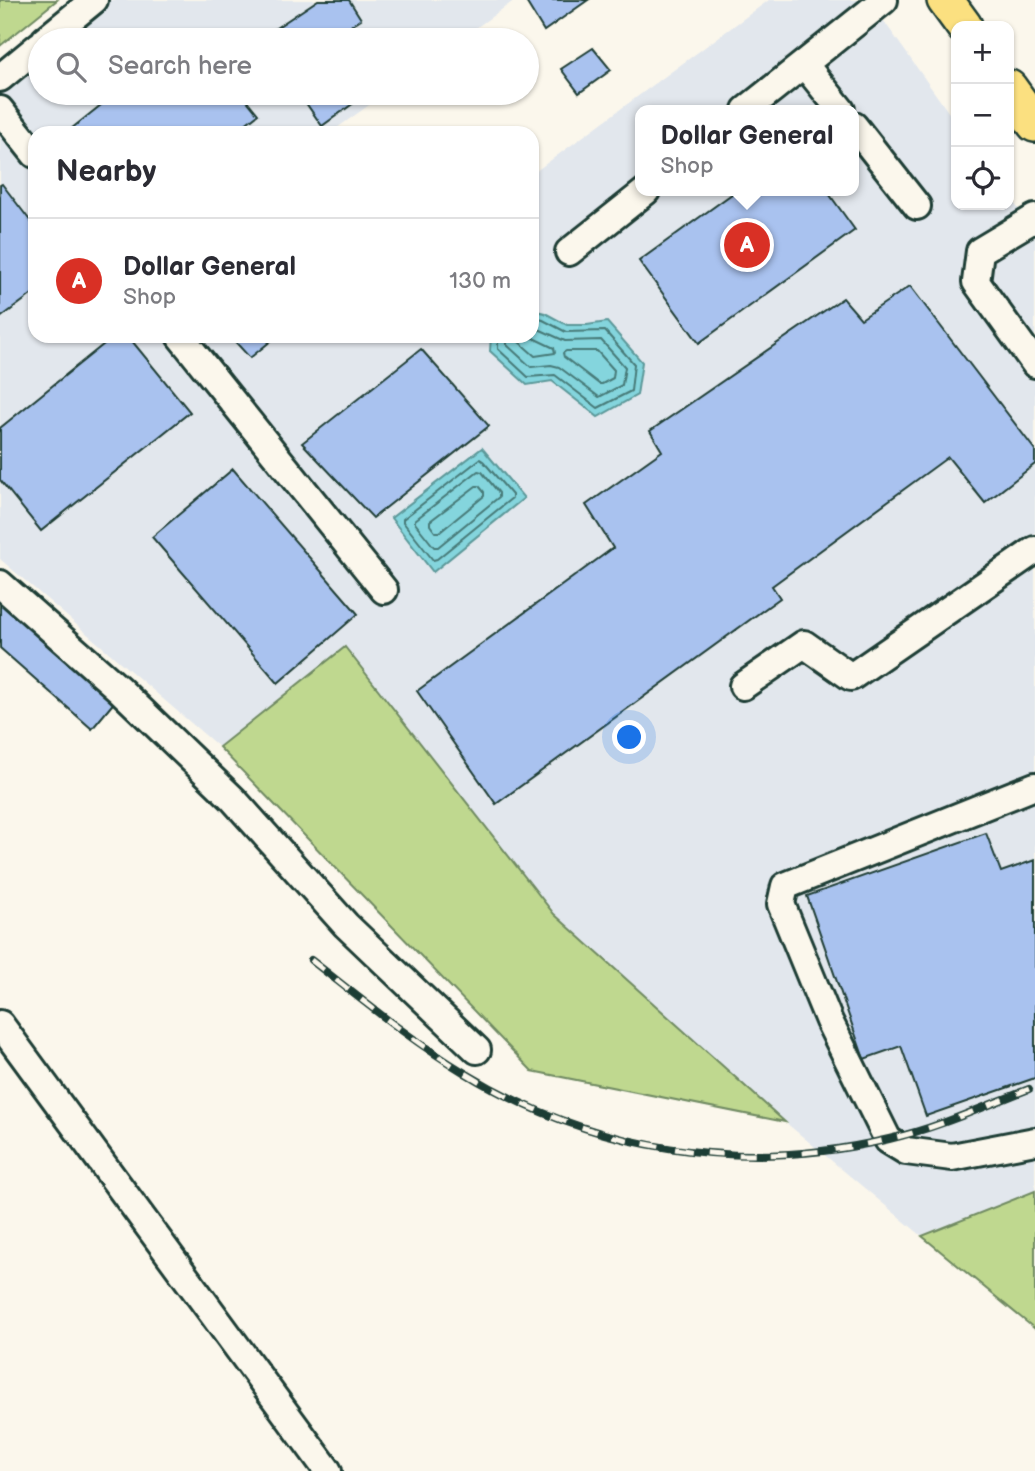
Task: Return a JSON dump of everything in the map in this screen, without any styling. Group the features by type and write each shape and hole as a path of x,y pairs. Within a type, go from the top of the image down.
{"main road":[{"path":"1014,95 1035,124"}],"street":[{"path":"60,28 94,0"},
{"path":"752,105 884,0"},
{"path":"0,78 28,54"},
{"path":"804,64 837,105"},
{"path":"0,110 28,145"},
{"path":"859,132 917,206"},
{"path":"569,252 640,196"},
{"path":"1035,218 980,251 976,282 1035,364"},
{"path":"186,343 384,590"},
{"path":"743,686 804,645 850,677 1035,550"},
{"path":"0,584 119,689 233,799 346,925 477,1050"},
{"path":"1035,786 785,886 781,904 830,1021 888,1140 906,1151 952,1157 1035,1141"},
{"path":"0,1024 328,1471"}],"shaded area":[{"path":"94,0 515,0 476,28 60,28"},
{"path":"769,0 869,0 951,116 951,210 1014,210 1014,203 1035,232 1035,1191 922,1236 785,1122 553,914 345,648 219,747 0,559 0,78 28,55 28,105 369,105 340,126 28,126 28,343 539,343 539,169"}],"green space":[{"path":"0,0 57,0 0,46"},
{"path":"345,647 554,914 785,1122 532,1071 219,747"},
{"path":"1035,1191 1035,1329 922,1236"}],"water":[{"path":"539,312 567,325 607,322 642,362 637,395 598,417 552,381 527,385 490,351 491,343 539,343"},
{"path":"482,448 524,498 433,572 391,518"}],"building":[{"path":"318,0 349,0 361,19 347,28 276,28"},
{"path":"525,0 588,0 544,31"},
{"path":"593,48 611,70 579,93 561,69"},
{"path":"101,105 251,105 258,114 243,126 75,126"},
{"path":"307,105 351,105 322,126"},
{"path":"2,184 28,218 28,297 0,318"},
{"path":"729,196 831,196 855,230 699,343 639,261"},
{"path":"910,286 1035,450 1035,464 985,503 948,457 772,586 780,598 496,804 417,691 613,548 586,505 662,451 650,431 843,298 861,319"},
{"path":"105,343 134,343 190,412 41,531 0,480 0,428"},
{"path":"236,343 268,343 250,358"},
{"path":"421,349 489,426 373,518 302,443"},
{"path":"233,469 358,614 278,683 152,537"},
{"path":"0,598 116,700 92,729 0,648"},
{"path":"986,833 1001,872 1035,860 1035,1078 926,1116 901,1046 864,1059 807,896"}],"railway":[{"path":"311,960 425,1047 514,1100 565,1121 617,1137 670,1148 724,1154 779,1154 834,1149 925,1129 1029,1089"}],"place":[{"name":"Dollar General","path":"747,245"}]}
